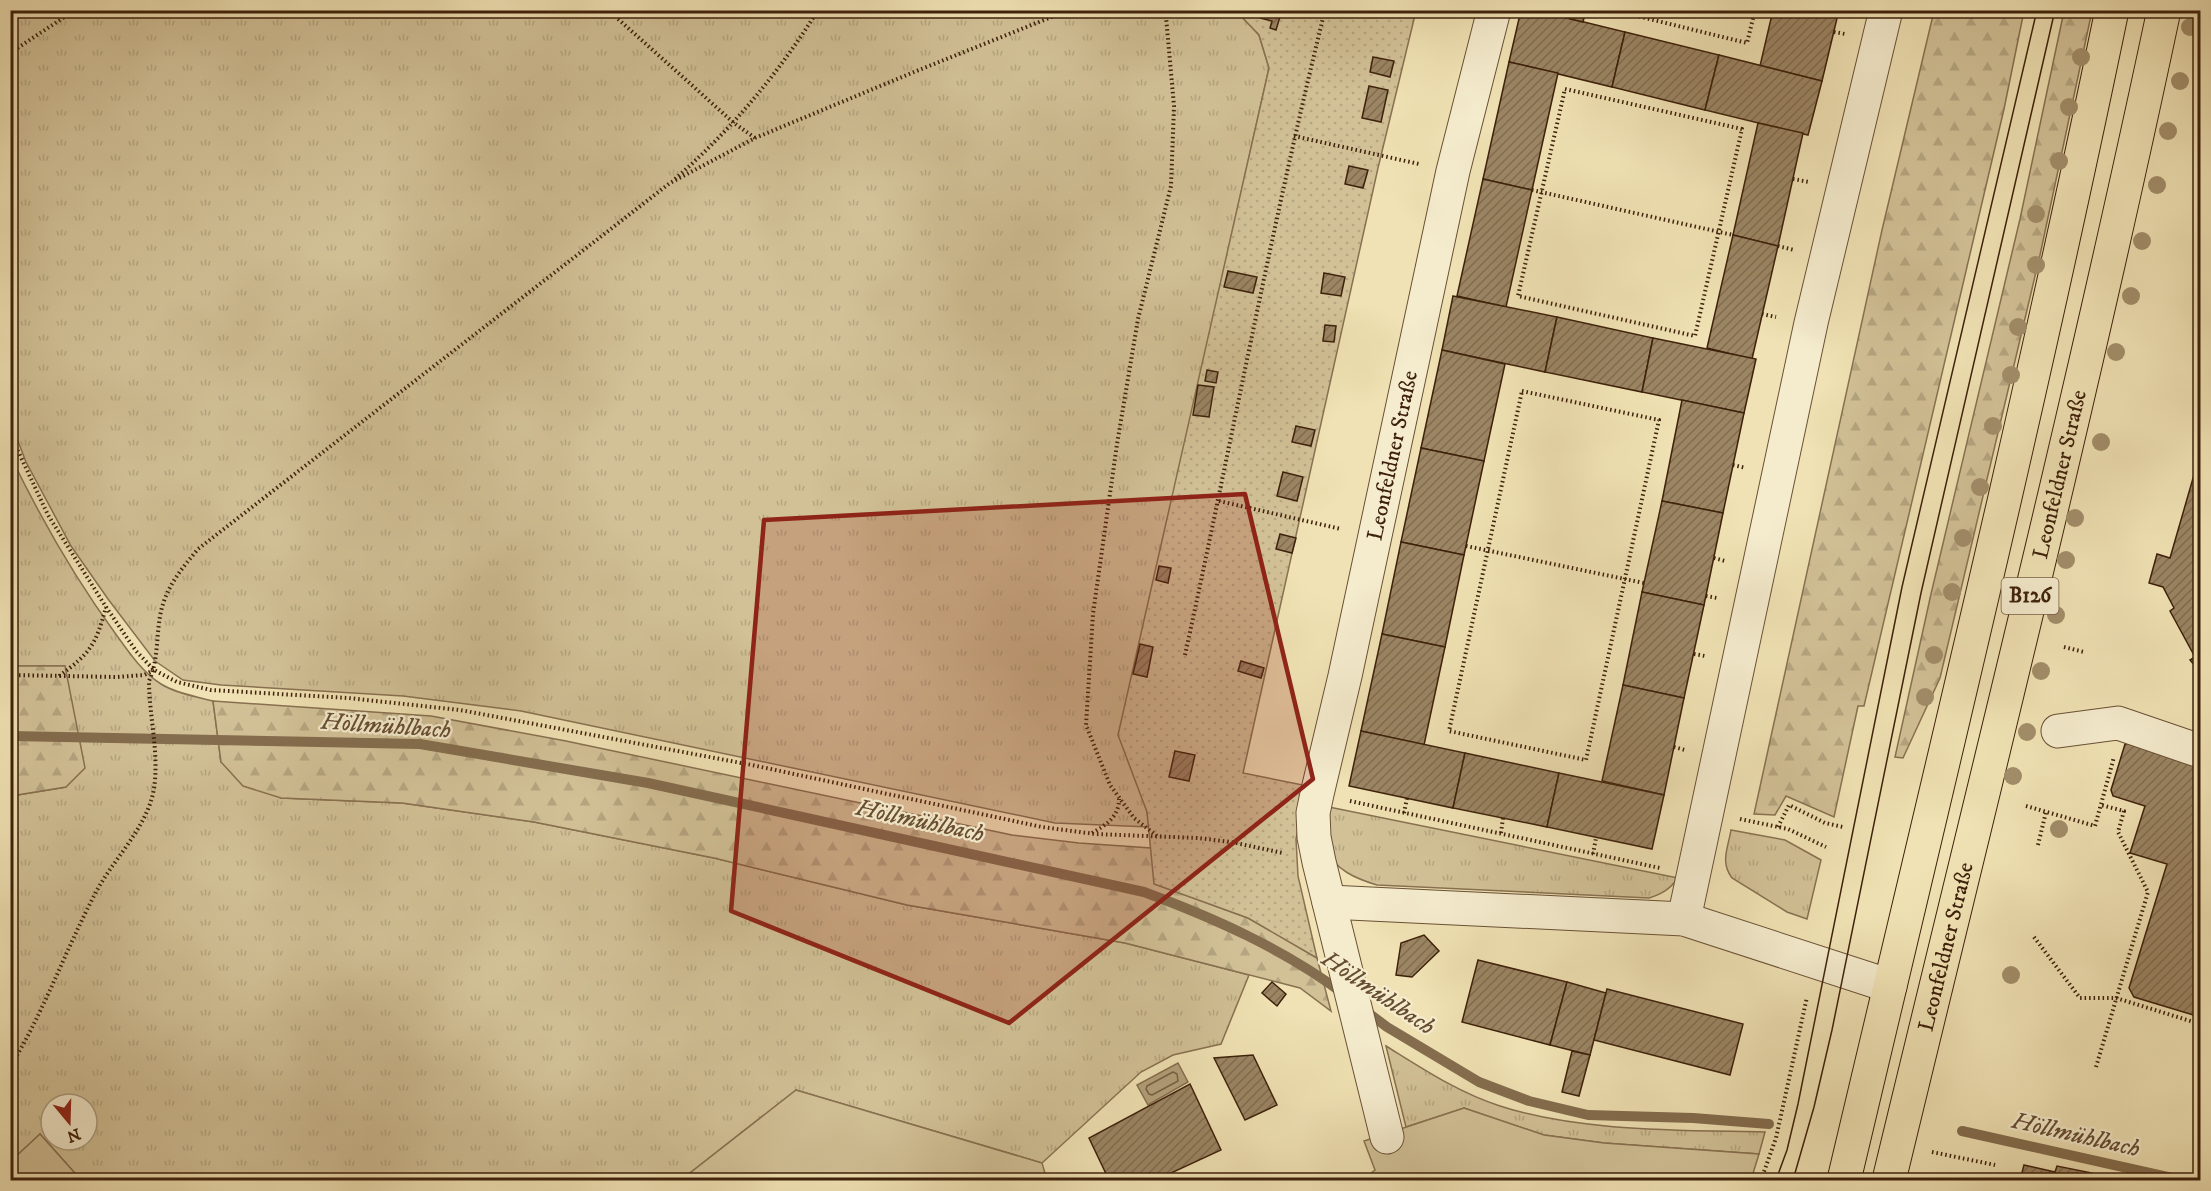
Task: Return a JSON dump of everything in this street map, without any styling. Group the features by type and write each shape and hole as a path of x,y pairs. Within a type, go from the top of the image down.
{"main road":[{"name":"Leonfeldner Straße","path":"1844,1180 1962,688 2048,311 2112,10"},
{"name":"Leonfeldner Straße","path":"1889,1180 1961,892 2118,230 2164,10"}],"street":[{"name":"Leonfeldner Straße","path":"1387,1137 1319,862 1314,837 1313,813 1345,676 1453,171 1494,10"},
{"path":"1684,919 1811,323 1886,10"},
{"path":"2058,731 2118,723 2200,751"},
{"name":"Leonfeldner Straße","path":"1329,902 1684,919 1890,986"}],"path":[{"path":"10,53 75,10"},
{"path":"608,10 734,123 755,138"},
{"path":"10,1067 25,1043 95,893 140,824 150,804 155,775 149,681 154,670 163,605 175,577 198,549 670,183 734,123 797,43 818,10"},
{"path":"670,183 755,138 1070,10"},
{"path":"1156,836 1134,818 1106,777 1086,725 1086,701 1093,614 1119,432 1138,319 1171,186 1174,106 1168,10"},
{"path":"1185,655 1294,136 1325,10"},
{"path":"1613,10 1747,43 1755,10"},
{"path":"1565,89 1742,129 1719,233 1695,336 1518,296 1565,89"},
{"path":"1294,136 1453,171"},
{"path":"1532,190 1733,235"},
{"path":"1522,391 1659,420 1625,579 1586,760 1449,731 1522,391"},
{"path":"10,434 48,514 106,607 136,651 154,670 177,682 211,690 267,692 417,704 499,716 752,765 1042,827 1091,834 1231,842 1319,862"},
{"path":"1219,501 1374,537"},
{"path":"1466,546 1644,583"},
{"path":"59,676 82,660 93,645 106,607"},
{"path":"2064,647 2084,652"},
{"path":"10,675 134,676 154,670"},
{"path":"2026,806 2095,826 2117,747"},
{"path":"1317,794 1663,869"},
{"path":"1404,813 1407,798"},
{"path":"1091,834 1114,818 1119,808 1119,799"},
{"path":"1778,827 1789,805 1825,823 1843,827"},
{"path":"2096,1067 2148,892 2118,832 2124,811 2101,805"},
{"path":"2038,845 2046,812"},
{"path":"1707,813 1788,829 1826,847"},
{"path":"1501,833 1503,819"},
{"path":"1593,854 1596,838"},
{"path":"2034,937 2080,998 2116,999 2200,1024"},
{"path":"1761,1180 1776,1138 1807,997"},
{"path":"1923,1150 1995,1166"},
{"path":"1549,1175 1582,1180"}],"highlighted area":[{"path":"1245,494 1313,779 1009,1023 731,911 764,520"}],"green space":[{"path":"1236,10 1259,35 1269,68 1198,385 1147,812 1149,827 1055,823 521,711 403,696 221,685 183,680 155,661 71,546 26,462 11,423 11,11"},
{"path":"1236,11 1416,11 1378,168 1243,773 1308,786 1296,839 1298,876 1317,958 1248,918 1154,884 1147,812 1118,735 1269,68 1259,35"},
{"path":"1934,11 2024,11 2004,109 1864,706 1858,706 1834,817 1786,796 1775,815 1754,814 1882,230"},
{"path":"2064,11 2092,11 2040,255 1940,678 1903,758 1895,757 1931,594 2020,219"},
{"path":"10,455 33,501 72,568 130,654 148,674 161,684 179,692 213,701 221,762 281,798 402,803 534,822 714,858 907,905 1125,943 1249,975 1221,1044 1173,1055 1141,1072 1042,1163 796,1090 681,1180 81,1180 56,1152 99,1152 99,1092 39,1092 39,1135 11,1161 11,796 66,787 65,666 11,666"},
{"path":"11,666 65,666 85,768 66,787 11,796"},
{"path":"213,701 431,716 566,741 1012,835 1151,848 1155,884 1248,918 1317,958 1331,1011 1300,988 1125,943 907,905 714,858 534,822 402,803 281,798 243,786 221,762"},
{"path":"1324,806 1678,878 1665,891 1649,898 1377,885 1340,868 1330,856 1325,844"},
{"path":"1731,830 1785,840 1821,860 1807,919 1787,912 1732,878 1726,866"},
{"path":"1386,1046 1470,1094 1531,1115 1563,1121 1631,1128 1765,1132 1759,1154 1604,1143 1544,1135 1464,1108 1406,1127"},
{"path":"796,1090 1042,1163 1047,1180 681,1180"},
{"path":"1464,1108 1544,1135 1604,1143 1759,1154 1751,1180 1362,1180 1375,1170 1364,1141"},
{"path":"39,1135 39,1152 56,1152 81,1180 11,1180 11,1161"}],"water":[{"path":"1178,1063 1188,1082 1148,1105 1137,1085"}],"building":[{"path":"1262,10 1282,10 1276,30 1270,28 1272,21 1260,18"},
{"path":"1521,10 1535,10 1625,32 1612,87 1509,62"},
{"path":"1535,10 1586,10 1583,22"},
{"path":"1773,10 1839,10 1822,81 1760,66"},
{"path":"1625,32 1719,55 1705,110 1612,87"},
{"path":"1719,55 1822,81 1808,135 1705,110"},
{"path":"1373,57 1394,61 1390,77 1370,72"},
{"path":"1509,62 1558,73 1532,190 1483,179"},
{"path":"1369,86 1388,90 1381,122 1362,118"},
{"path":"1758,123 1803,133 1778,246 1733,235"},
{"path":"1349,166 1368,170 1363,188 1345,184"},
{"path":"1483,179 1532,190 1506,307 1457,296"},
{"path":"1733,235 1778,246 1752,359 1707,348"},
{"path":"1228,271 1257,277 1253,293 1224,287"},
{"path":"1324,273 1345,277 1341,296 1321,293"},
{"path":"1453,296 1557,317 1545,372 1442,350"},
{"path":"1557,317 1653,338 1642,392 1545,372"},
{"path":"1325,325 1336,326 1334,342 1323,341"},
{"path":"1653,338 1756,359 1744,413 1642,392"},
{"path":"1442,350 1505,364 1484,461 1421,448"},
{"path":"1207,370 1218,372 1216,383 1205,381"},
{"path":"1198,385 1214,387 1209,417 1193,415"},
{"path":"1682,400 1744,413 1723,513 1662,501"},
{"path":"1296,426 1315,430 1311,446 1292,442"},
{"path":"1421,448 1484,461 1464,555 1401,542"},
{"path":"2200,454 2200,654 2195,657 2170,611 2174,608 2163,587 2149,583 2157,554 2170,558"},
{"path":"1283,472 1303,477 1297,501 1277,496"},
{"path":"1662,501 1723,513 1704,605 1642,592"},
{"path":"1280,534 1296,538 1292,553 1276,549"},
{"path":"1401,542 1464,555 1445,647 1382,634"},
{"path":"1159,566 1171,568 1168,583 1156,580"},
{"path":"1642,592 1704,605 1684,698 1623,685"},
{"path":"1382,634 1445,647 1424,745 1361,731"},
{"path":"1140,644 1153,647 1147,677 1133,674"},
{"path":"2200,654 2200,672 2190,660"},
{"path":"1241,661 1264,668 1261,678 1238,671"},
{"path":"1623,685 1684,698 1664,795 1602,781"},
{"path":"1361,731 1465,753 1453,808 1349,786"},
{"path":"2133,742 2200,762 2200,1017 2134,997 2129,988 2167,864 2130,853 2145,806 2113,796 2111,790 2125,744"},
{"path":"1175,751 1195,755 1189,781 1169,777"},
{"path":"1465,753 1559,773 1547,827 1453,808"},
{"path":"1559,773 1664,795 1652,849 1547,827"},
{"path":"1424,935 1439,951 1412,977 1396,975 1401,943"},
{"path":"1478,960 1567,982 1550,1045 1462,1022"},
{"path":"1272,982 1286,994 1277,1006 1262,993"},
{"path":"1567,982 1606,993 1590,1055 1550,1045"},
{"path":"1607,989 1743,1024 1730,1075 1594,1040"},
{"path":"1572,1051 1590,1055 1579,1096 1562,1092"},
{"path":"1253,1055 1277,1105 1245,1120 1214,1058"},
{"path":"1190,1084 1221,1150 1156,1180 1109,1180 1089,1138"},
{"path":"2024,1165 2055,1172 2057,1166 2092,1173 2090,1180 2020,1180"}],"waterway":[{"name":"Höllmühlbach","path":"10,736 420,744 648,783 1144,892 1248,936 1297,963 1344,994"},
{"name":"Höllmühlbach","path":"1363,1009 1387,1027 1479,1082 1529,1101 1588,1115 1693,1118 1769,1124"},
{"name":"Höllmühlbach","path":"1962,1131 2181,1180"}],"tram line":[{"path":"1776,1180 1787,1150 1798,1104 1902,587 2037,10"},
{"path":"1793,1180 1814,1107 1832,1030 1921,593 2055,10"}]}
